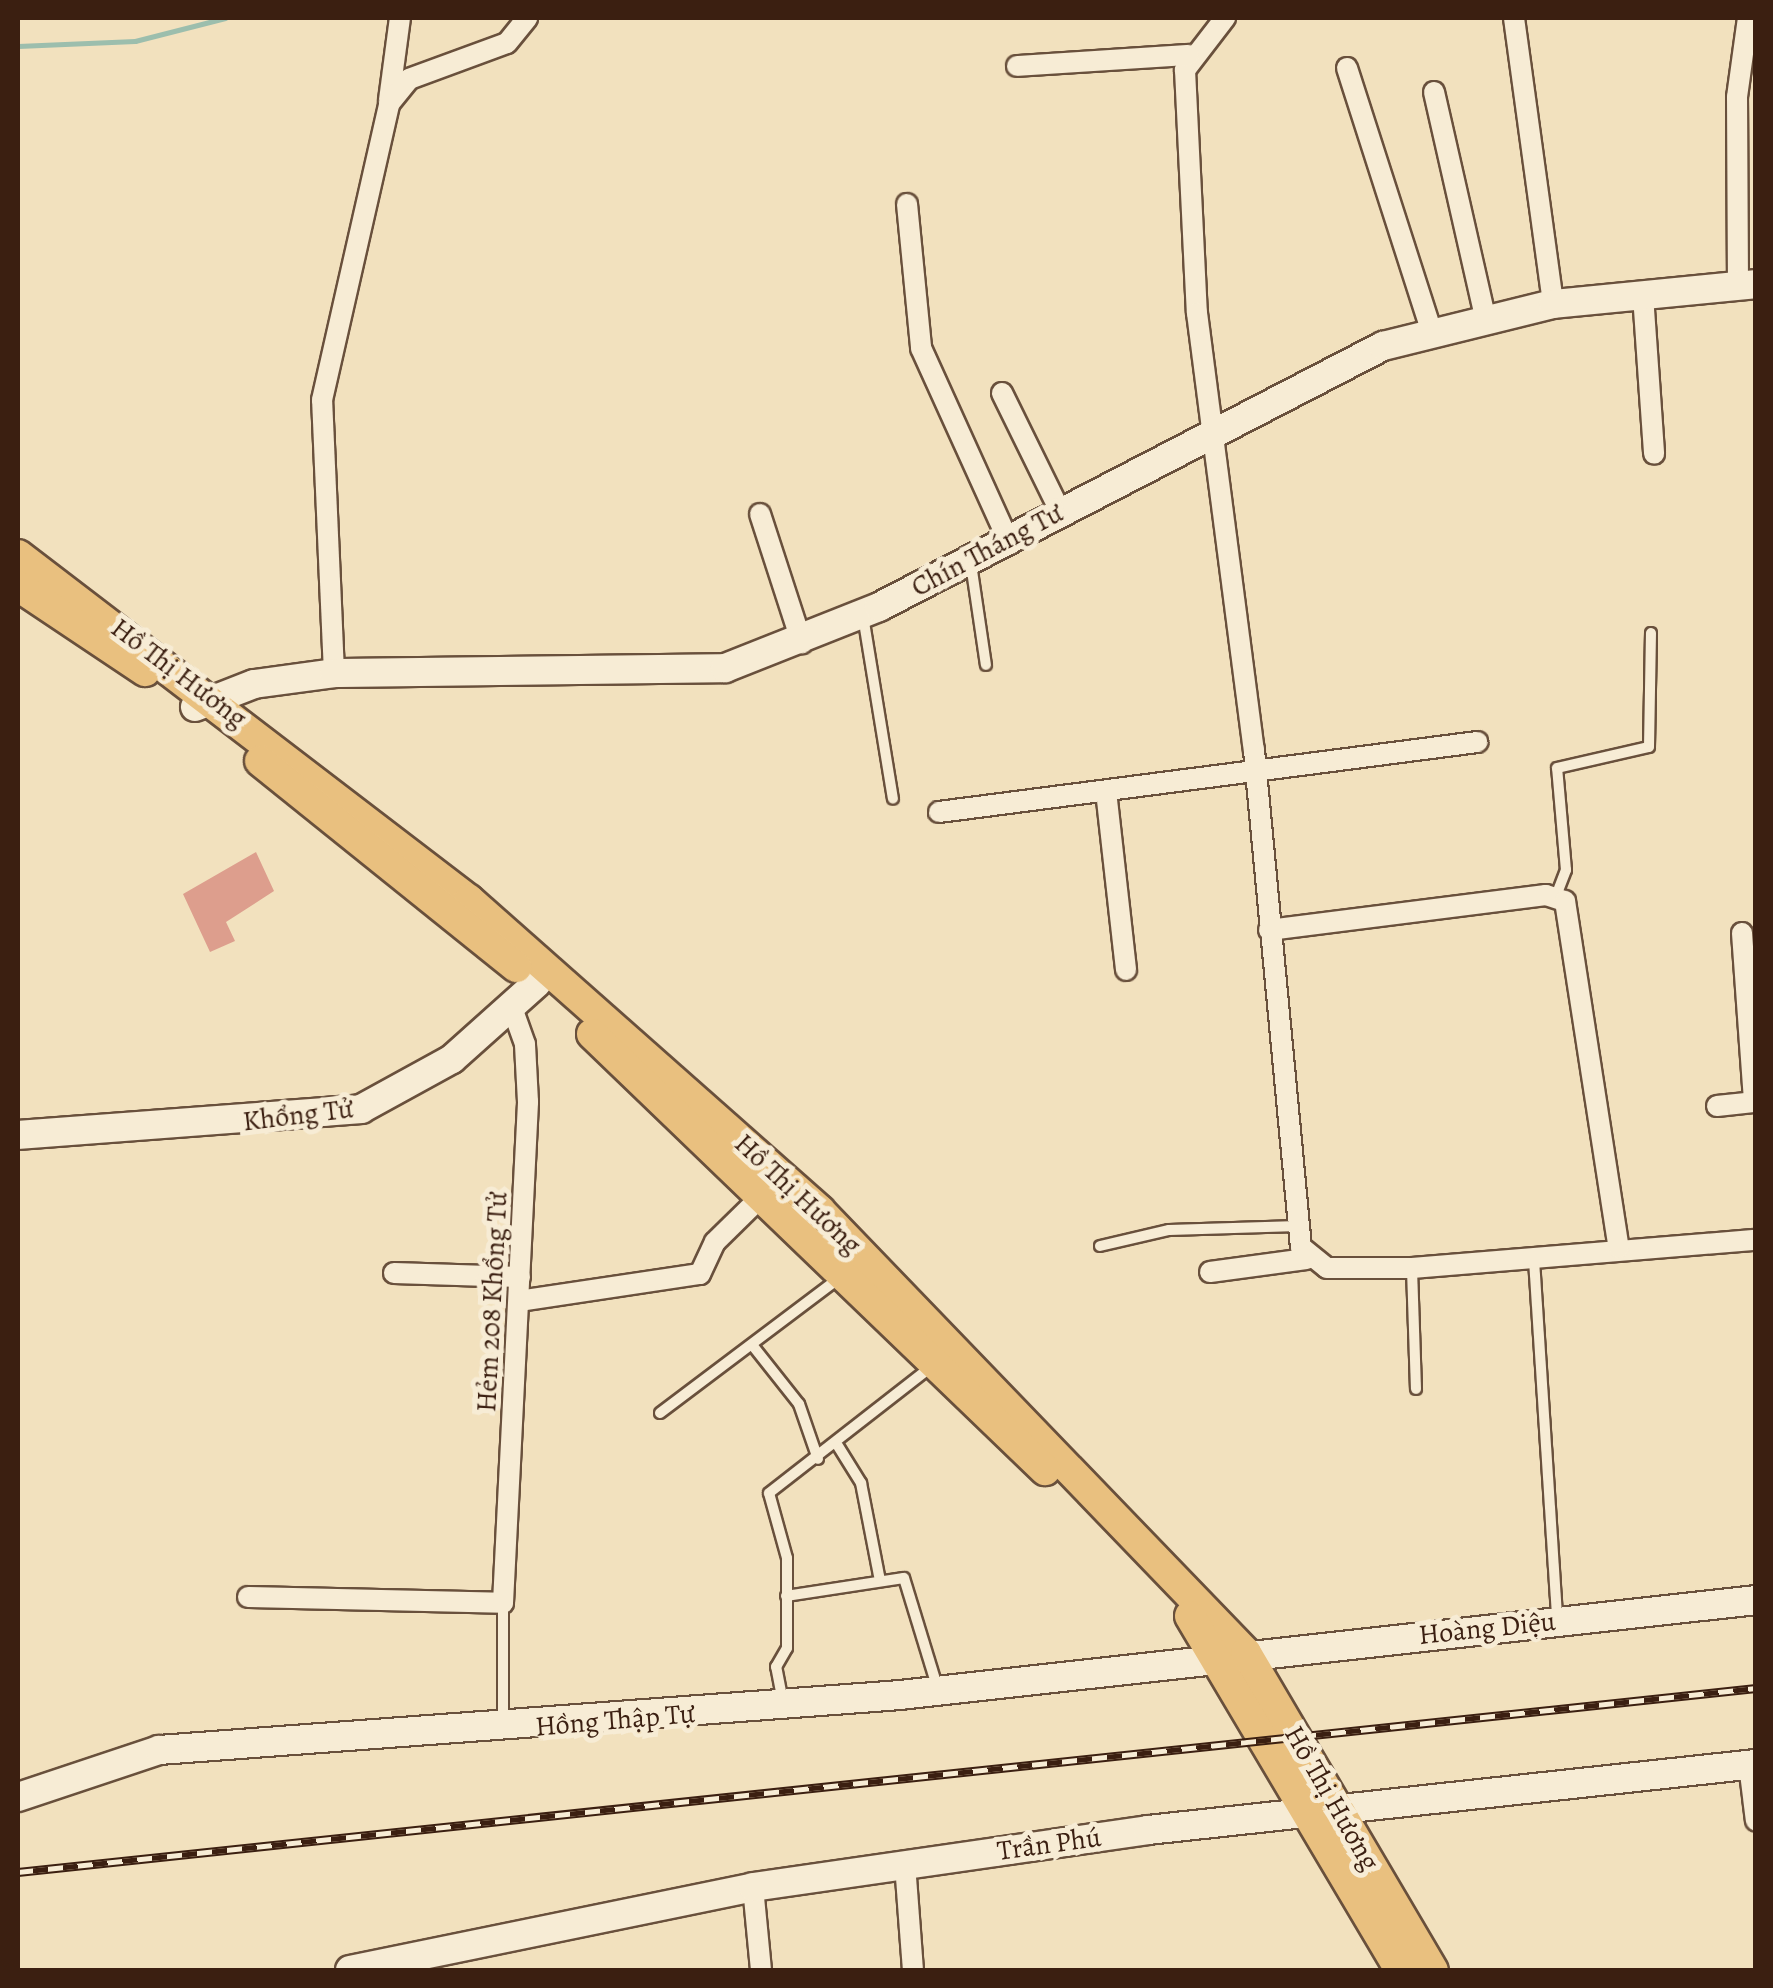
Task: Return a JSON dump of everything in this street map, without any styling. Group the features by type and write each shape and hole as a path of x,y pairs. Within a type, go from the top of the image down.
{"main road":[{"name":"Hồ Thị Hương","path":"18,555 204,702 469,900 819,1210 1232,1654 1340,1809 1433,1970"},
{"name":"Hồ Thị Hương","path":"18,586 204,702 537,983 847,1270 935,1363 1232,1654 1308,1812 1400,1970"}],"street":[{"path":"388,104 410,79 507,43 527,18"},
{"path":"1017,66 1189,55 1225,18"},
{"path":"1514,18 1553,304"},
{"path":"1747,285 1748,18"},
{"path":"334,673 322,400 388,104 399,25"},
{"path":"1189,55 1208,436 1256,772 1298,1226 1306,1259"},
{"path":"1347,68 1430,329"},
{"path":"1434,92 1485,316"},
{"path":"907,204 922,348 1007,538"},
{"name":"Chín Tháng Tư","path":"204,702 334,673 706,671 802,643 862,615 1208,436 1430,329 1553,304 1747,285"},
{"path":"1643,295 1654,454"},
{"path":"1002,394 1060,512"},
{"path":"760,514 802,643"},
{"path":"939,812 1477,742"},
{"path":"1106,791 1126,970"},
{"path":"1269,930 1556,896 1577,956 1619,1248"},
{"path":"1716,1106 1755,1102 1742,933"},
{"name":"Khổng Tử","path":"18,1136 362,1109 440,1068 537,983"},
{"name":"Hẻm 208 Khổng Tử","path":"504,1603 528,1074 511,1005"},
{"path":"519,1301 700,1274 715,1242 764,1194"},
{"path":"1210,1272 1306,1259 1327,1268 1412,1268 1534,1260 1619,1248 1756,1240"},
{"path":"394,1273 520,1277"},
{"path":"248,1597 504,1603"},
{"name":"Hoàng Diệu","path":"1232,1654 1756,1600"},
{"name":"Hồng Thập Tự","path":"18,1797 159,1750 503,1730 783,1705 939,1691 1232,1654"},
{"path":"1752,1764 1756,1821"},
{"name":"Trần Phú","path":"350,1970 753,1887 905,1864 1308,1812 1752,1764"},
{"path":"905,1864 913,1970"},
{"path":"753,1887 760,1970"}],"lane":[{"path":"970,558 986,666"},
{"path":"862,615 893,800"},
{"path":"1556,896 1566,870 1557,768 1649,746 1652,632"},
{"path":"1100,1246 1156,1231 1298,1226"},
{"path":"1534,1260 1558,1620"},
{"path":"1412,1268 1416,1389"},
{"path":"660,1413 753,1346 847,1270"},
{"path":"753,1346 799,1404 818,1459"},
{"path":"783,1705 776,1667 787,1648 786,1542 769,1493 838,1446 935,1363"},
{"path":"838,1446 862,1482 879,1576"},
{"path":"786,1596 879,1576 908,1582 939,1691"},
{"name":"Hẻm 208 Khổng Tử","path":"503,1730 504,1603"}],"building":[{"path":"256,852 274,891 226,922 235,941 210,952 183,894"}],"waterway":[{"path":"18,46 135,41 225,18"}],"railway":[{"path":"18,1872 1756,1688"}]}
